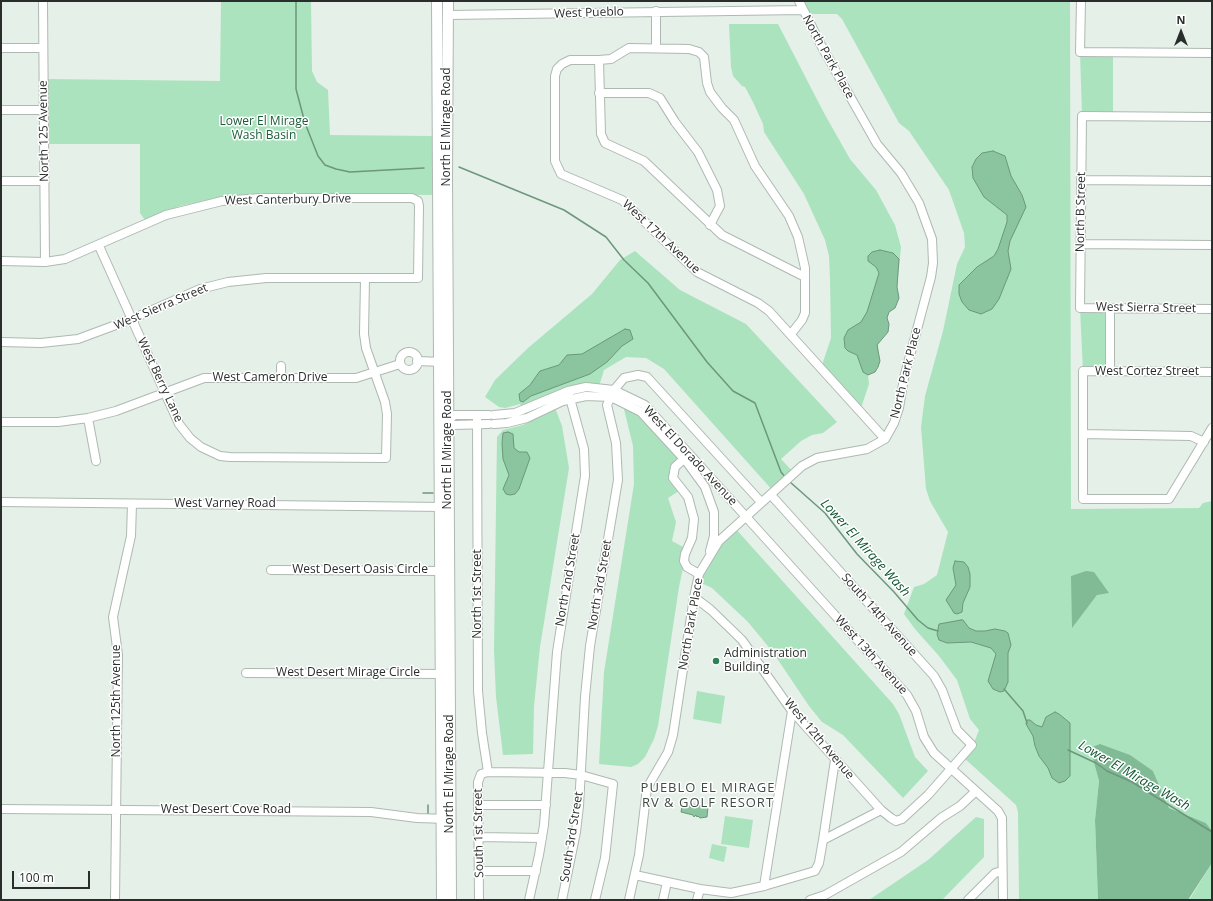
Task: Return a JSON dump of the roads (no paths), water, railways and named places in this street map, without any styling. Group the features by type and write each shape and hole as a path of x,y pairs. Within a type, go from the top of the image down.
{"main road":[{"name":"North El Mirage Road","path":"438,1 443,362 446,819 451,900"},
{"name":"North El Mirage Road","path":"443,362 448,1"},
{"name":"North El Mirage Road","path":"442,900 446,819"}],"street":[{"name":"North 125 Avenue","path":"43,1 45,262"},
{"name":"North Park Place","path":"635,875 647,788 672,743 694,597 699,574 709,556 720,541 761,502 810,461 817,458 868,449 885,439 894,423 899,408 904,378 931,277 933,263 932,239 919,203 901,173 877,144 802,10 799,1"},
{"path":"1081,1 1080,52 1212,53"},
{"name":"West Pueblo","path":"448,15 802,10"},
{"path":"656,11 656,48"},
{"path":"1,48 44,48"},
{"name":"West 17th Avenue","path":"791,334 802,320 805,313 805,277 802,250 794,225 755,166 734,120 722,108 710,92 707,83 704,57 699,52 689,49 629,48 611,59 570,60 562,64 557,69 555,76 555,161 558,171 565,177 622,200 697,272 758,302 791,334 885,439"},
{"path":"599,60 601,134 605,143 644,161 722,235 805,277"},
{"path":"599,93 649,93 660,98 674,122 698,152 717,190 720,206 710,225"},
{"path":"1,110 44,110"},
{"name":"North B Street","path":"1080,308 1082,116 1212,117"},
{"path":"1081,180 1212,181"},
{"path":"1,181 45,181"},
{"name":"West Canterbury Drive","path":"1,262 45,262 65,259 99,246 166,215 222,201 254,198 412,198 418,201 420,206 418,278"},
{"path":"1081,244 1212,245"},
{"name":"West Berry Lane","path":"99,246 166,392 179,424 190,438 201,448 220,456 386,458 387,414 385,402 375,373"},
{"name":"West Sierra Street","path":"1,342 42,343 78,338 132,319 200,289 228,282 266,278 418,278"},
{"path":"365,279 364,334 366,348 375,373"},
{"name":"West Sierra Street","path":"1080,308 1212,309"},
{"path":"1110,308 1110,372"},
{"name":"West Cameron Drive","path":"409,352 416,356 417,361 415,367 410,370 404,368 400,364 402,356 409,352"},
{"name":"West Cameron Drive","path":"417,361 443,362"},
{"name":"West Cameron Drive","path":"1,422 58,422 88,418 116,411 204,378 356,378 400,364"},
{"path":"280,366 281,378"},
{"name":"West Cortez Street","path":"1083,434 1083,371 1212,372"},
{"path":"613,393 624,378 638,375 647,377 761,502"},
{"name":"West El Dorado Avenue","path":"443,422 454,415 492,415 524,411 569,395 586,396 613,393 641,412 687,456 746,517"},
{"name":"North 3rd Street","path":"581,775 585,697 590,646 618,480 617,454 607,405 613,393"},
{"name":"West El Dorado Avenue","path":"443,422 454,425 507,423 527,418 569,395"},
{"name":"North 2nd Street","path":"529,900 542,838 546,804 557,652 586,476 584,449 569,395"},
{"name":"North 1st Street","path":"477,415 478,691 488,772"},
{"path":"88,418 96,461"},
{"path":"1204,442 1191,436 1083,434 1083,499 1169,499 1204,442 1212,428"},
{"path":"687,456 675,467 673,478 688,497 694,519 692,538 685,554 684,562 687,567 699,574"},
{"name":"West El Dorado Avenue","path":"687,456 705,487 713,508 714,536 709,556"},
{"name":"South 14th Avenue","path":"771,495 934,676 944,695 957,730 972,744 952,769"},
{"name":"West Varney Road","path":"1,502 444,507"},
{"name":"North 125th Avenue","path":"115,900 118,655 113,617 131,536 132,504"},
{"name":"West 13th Avenue","path":"746,517 907,695 916,711 930,748 1001,815 1002,871"},
{"name":"West Desert Oasis Circle","path":"271,570 444,571"},
{"name":"West 12th Avenue","path":"694,597 712,610 752,651 792,711 881,810 891,818 896,820 902,819 952,769"},
{"name":"West Desert Mirage Circle","path":"246,673 445,674"},
{"path":"764,886 792,711"},
{"path":"629,900 635,875 730,896 815,871 819,863 835,760"},
{"path":"488,772 548,772 581,775 613,784 605,858 595,900"},
{"name":"South 1st Street","path":"480,900 479,777 488,772"},
{"name":"South 3rd Street","path":"562,900 576,832 581,775"},
{"path":"810,900 825,895 901,852 941,818 960,806 976,791"},
{"path":"479,805 546,804"},
{"name":"West Desert Cove Road","path":"1,808 370,812 446,819"},
{"path":"823,840 881,810"},
{"path":"479,838 542,838"},
{"path":"479,871 536,871"},
{"path":"968,900 994,873 1002,871 1003,900"},
{"path":"663,900 667,882"},
{"path":"697,900 700,889"}],"waterway":[{"name":"Lower El Mirage Wash","path":"296,1 296,89 305,123 318,156 325,165 350,172 424,168"},
{"name":"Lower El Mirage Wash","path":"459,167 564,210 606,237 624,260 648,283 707,362 733,391 755,403 781,472 786,478"},
{"name":"Lower El Mirage Wash","path":"790,482 825,513 857,554 894,592 918,620 928,628 938,631"},
{"path":"423,493 433,493"},
{"name":"Lower El Mirage Wash","path":"1004,689 1023,711 1027,723"},
{"name":"Lower El Mirage Wash","path":"1068,750 1096,763 1107,771 1132,782 1212,832"},
{"path":"428,805 428,815"}],"place":[{"name":"Administration Building","path":"716,661"}],"district":[{"name":"PUEBLO EL MIRAGE RV & GOLF RESORT","path":"708,796"}],"park label":[{"name":"Lower El Mirage Wash Basin","path":"264,129"}]}
